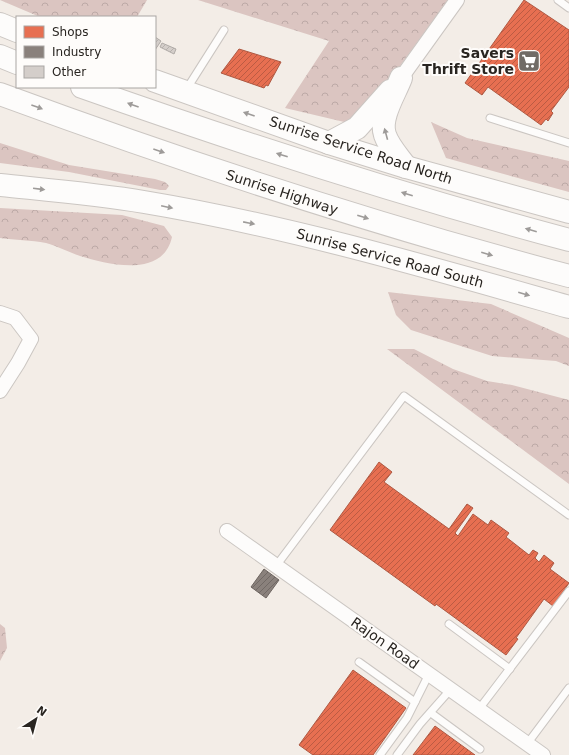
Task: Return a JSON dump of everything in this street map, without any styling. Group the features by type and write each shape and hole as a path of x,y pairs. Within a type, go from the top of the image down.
{"highway":[{"path":"0,24 16,31"},
{"path":"0,56 16,63"},
{"path":"329,143 357,128 401,78"},
{"path":"401,78 385,119 384,127 387,140 406,167"},
{"name":"Sunrise Service Road North","path":"156,81 329,143 406,167 569,212"},
{"path":"85,88 303,162 569,240"},
{"name":"Sunrise Highway","path":"0,94 228,174 388,225 569,276"},
{"name":"Sunrise Service Road South","path":"0,185 144,202 330,241 569,307"},
{"path":"480,188 545,196 569,202"}],"street":[{"path":"401,78 457,0"},
{"path":"0,313 15,318 31,338 18,363 0,391"},
{"name":"Rajon Road","path":"227,531 543,755"}],"lane":[{"path":"558,0 569,8"},
{"path":"185,92 224,30"},
{"path":"490,118 569,143"},
{"path":"276,566 404,396 569,515"},
{"path":"479,709 569,591"},
{"path":"449,624 510,669"},
{"path":"359,662 415,702"},
{"path":"380,755 407,718 429,674"},
{"path":"527,744 569,688"},
{"path":"397,755 451,689"},
{"path":"431,713 480,749"}],"green space":[{"path":"0,0 147,0 138,16 38,16"},
{"path":"198,0 448,0 357,125 285,108 329,41"},
{"path":"431,122 467,138 569,161 569,192 446,158"},
{"path":"0,143 69,165 155,179 165,182 169,186 166,190 160,190 69,172 0,163"},
{"path":"0,208 122,215 164,226 172,237 167,250 158,259 147,263 134,265 105,263 80,256 46,243 0,238"},
{"path":"388,292 491,304 569,338 569,366 556,361 492,356 411,330 396,315"},
{"path":"387,349 414,349 453,369 487,381 512,385 569,400 569,484"},
{"path":"0,624 5,628 7,648 0,661"}],"building: Shops":[{"path":"524,0 569,30 569,87 551,111 553,113 548,121 546,119 541,125 488,87 482,95 465,83"},
{"path":"239,49 281,62 268,86 266,85 264,88 221,73"},
{"path":"379,462 392,472 384,482 449,529 467,504 473,508 455,533 458,536 473,514 488,525 491,520 509,533 506,537 529,555 533,550 538,553 535,558 539,562 544,555 554,563 550,569 569,583 553,606 544,599 516,638 518,639 506,655 330,530"},
{"path":"353,670 406,708 373,755 313,755 299,745"},
{"path":"435,726 475,755 413,755"}],"building: Industry":[{"path":"264,569 279,580 266,598 251,587"}],"building: Other":[{"path":"156,38 161,41 156,48"},
{"path":"162,43 176,49 174,54 160,47"}],"place":[{"name":"Savers Thrift Store","path":"529,61"}]}
